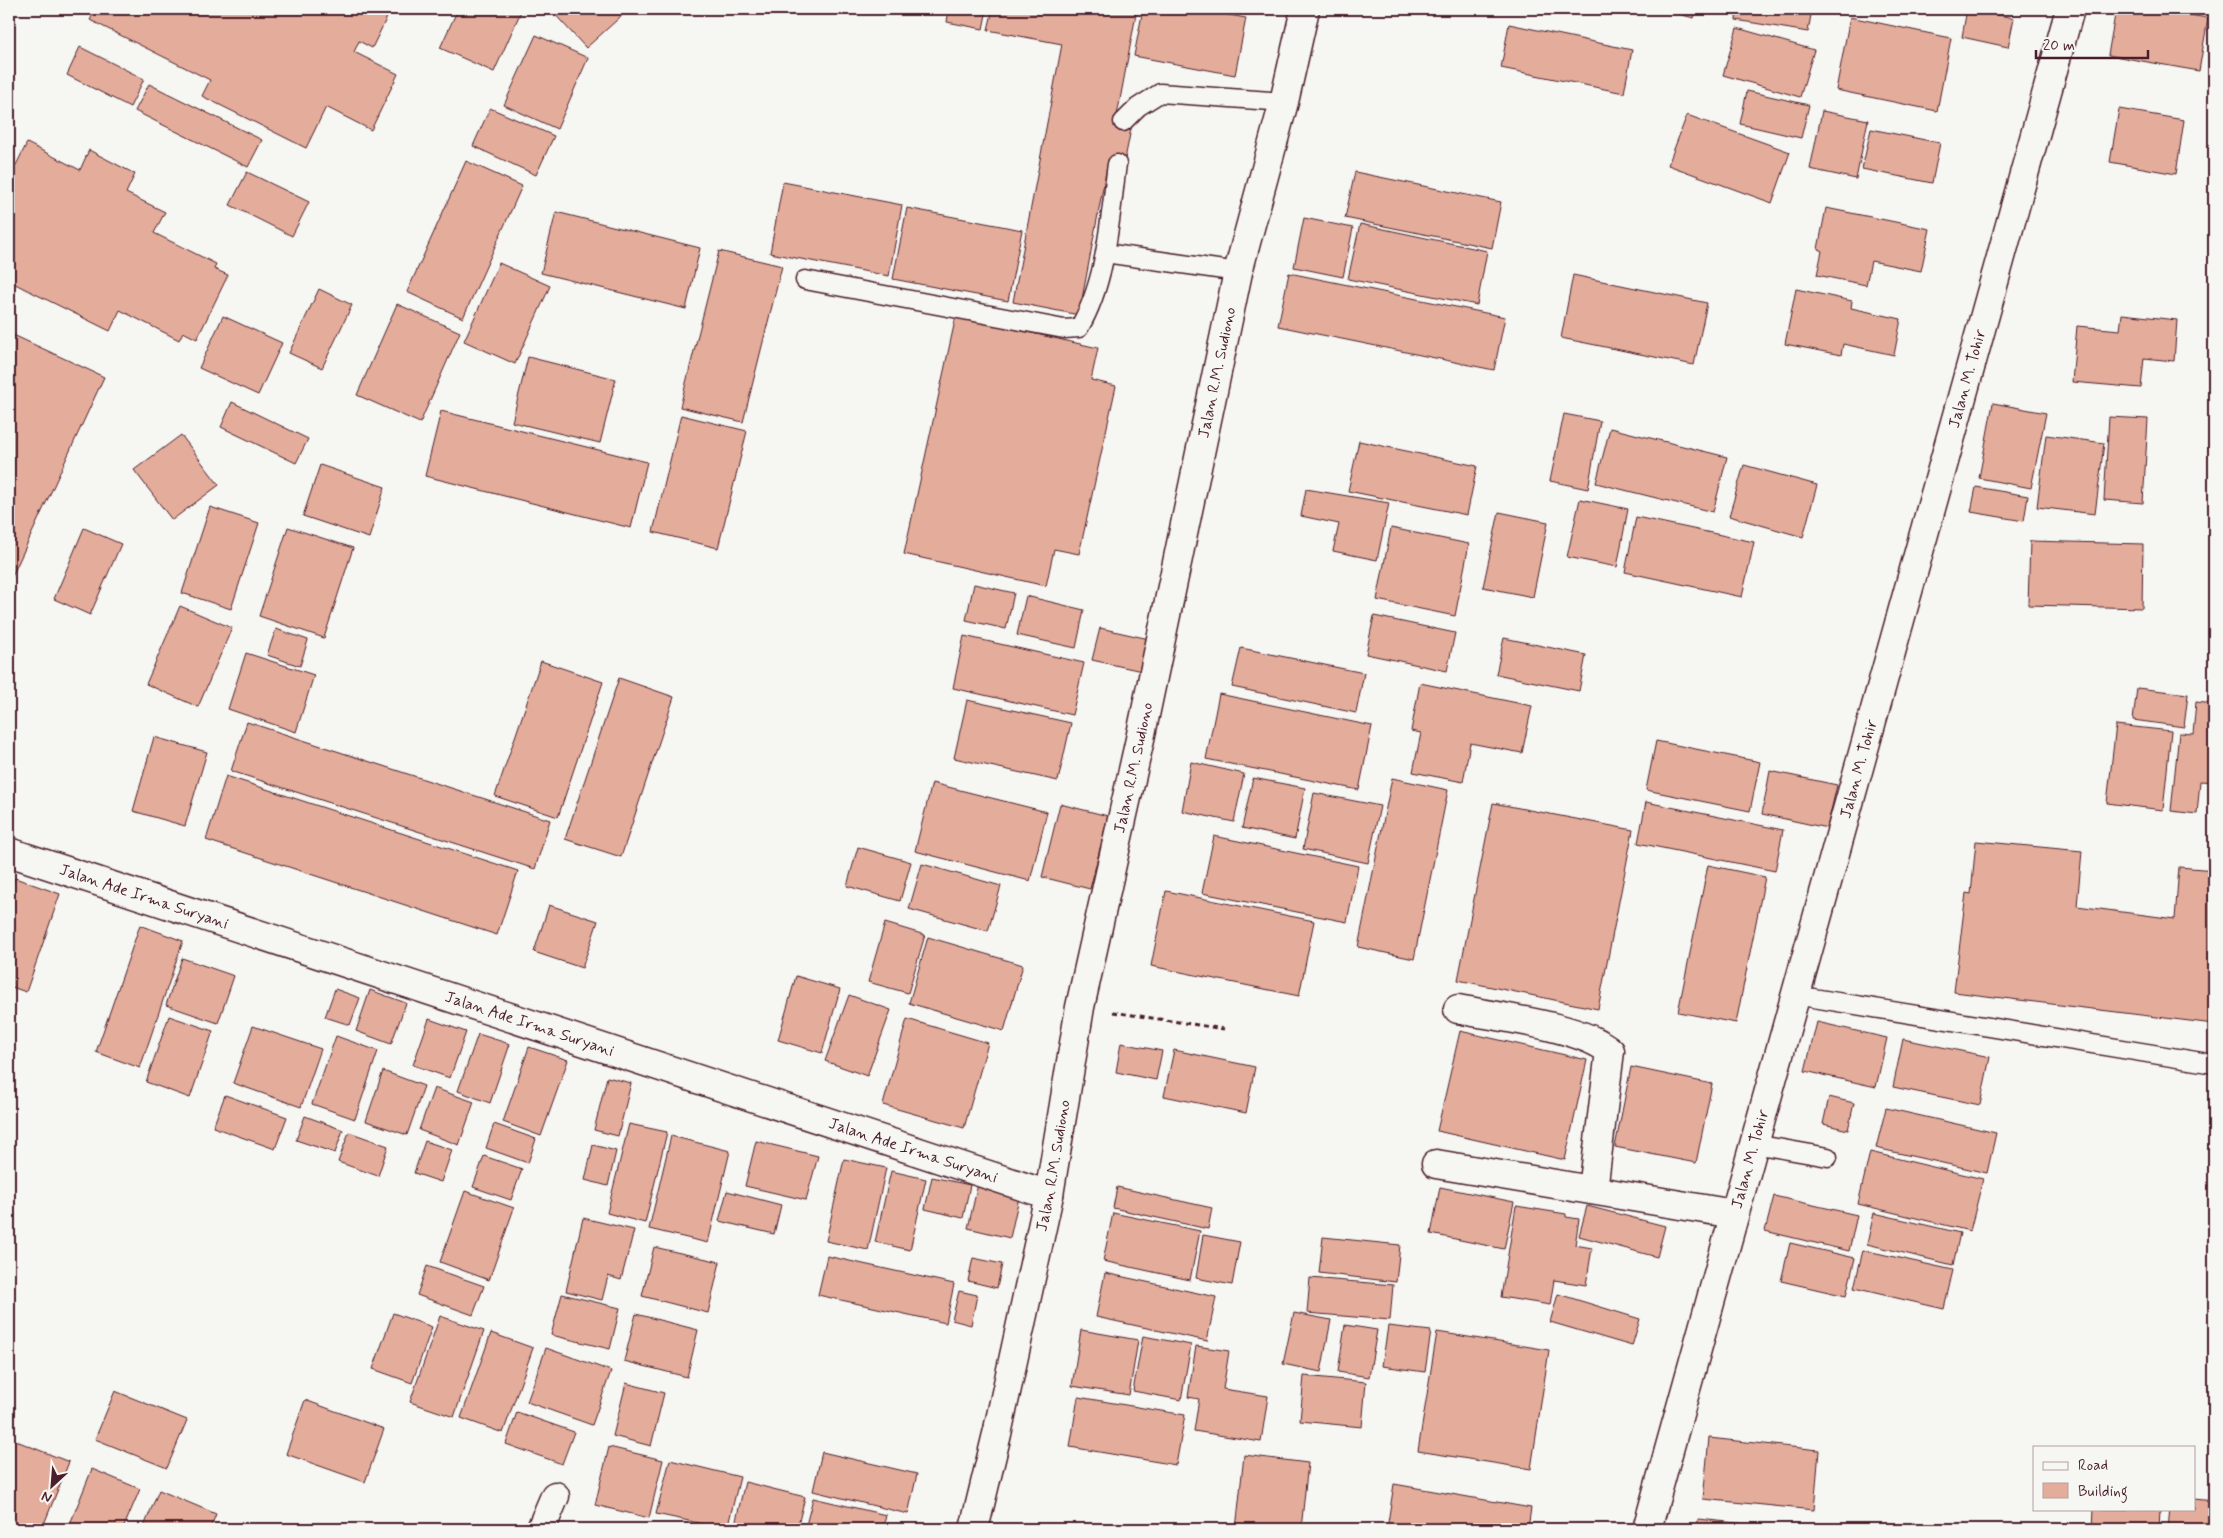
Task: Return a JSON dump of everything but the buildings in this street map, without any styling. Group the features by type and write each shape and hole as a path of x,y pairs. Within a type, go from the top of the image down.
{"street":[{"name":"Jalan R.M. Sudiono","path":"974,1529 998,1434 1049,1194 1080,1007 1142,729 1238,272 1284,102 1305,9"},
{"name":"Jalan M. Tohir","path":"1647,1529 2070,9"},
{"name":"Jalan Ade Irma Suryani","path":"9,852 1049,1194"},
{"path":"1458,1009 1574,1033 1601,1044 1610,1051 1593,1190"},
{"path":"1436,1164 1734,1214"},
{"path":"541,1529 554,1496"}],"lane":[{"path":"1123,122 1138,107 1160,92 1284,102"},
{"path":"805,280 1064,329 1079,328 1087,314 1105,253 1117,164"},
{"path":"1105,253 1238,272"},
{"path":"1795,996 2214,1064"},
{"path":"1754,1144 1828,1157"}],"path":[{"path":"1080,1007 1224,1029"}]}
